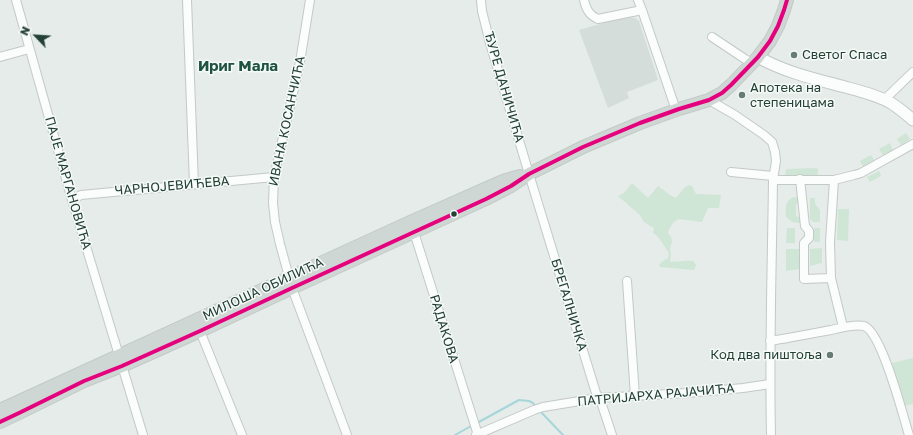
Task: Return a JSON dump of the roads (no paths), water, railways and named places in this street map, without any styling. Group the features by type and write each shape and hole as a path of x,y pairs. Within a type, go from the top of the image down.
{"main road":[{"name":"МИЛОША ОБИЛИЋА","path":"0,422 84,381 120,361 412,227 503,181 529,174 583,147 640,123 709,100 725,91 755,60 772,38 787,0"},
{"path":"755,60 797,74 866,93 890,103 913,120"},
{"name":"МИЛОША ОБИЛИЋА","path":"0,410 120,361 200,331 291,282"}],"street":[{"name":"ПАЈЕ МАРГАНОВИЋА","path":"16,0 72,200 143,435"},
{"path":"187,0 194,184"},
{"name":"ИВАНА КОСАНЧИЋА","path":"310,0 300,62 274,177 273,203 275,222 280,244 291,282 347,435"},
{"name":"ЂУРЕ ДАНИЧИЋА","path":"480,0 488,36 529,174"},
{"path":"584,0 590,15 600,19 642,10"},
{"path":"638,0 676,110"},
{"path":"712,37 745,59 755,60"},
{"path":"0,57 29,49"},
{"path":"884,100 913,72"},
{"path":"709,100 735,115 764,135 772,142 775,152 776,161 773,178 770,342 771,435"},
{"path":"731,172 773,178 834,180 861,173 913,144"},
{"name":"БРЕГАЛНИЧКА","path":"529,174 598,398 601,402 612,435"},
{"name":"ЧАРНОЈЕВИЋЕВА","path":"72,200 81,195 274,177"},
{"path":"800,179 805,226 809,231 809,238 804,244 804,279 831,278"},
{"path":"834,180 830,242 831,278 843,327"},
{"name":"РАДАКОВА","path":"412,227 477,433"},
{"path":"627,281 635,396"},
{"path":"770,342 843,327 866,327 876,341 886,361 909,435"},
{"path":"200,331 242,435"},
{"name":"ПАТРИЈАРХА РАЈАЧИЋА","path":"477,433 543,407 598,398 687,393 736,389 770,384"}],"waterway":[{"path":"477,423 519,400 529,401 536,407"},
{"path":"539,410 563,435"},
{"path":"455,435 473,425"}],"place":[{"name":"Светог Спаса","path":"794,55"},
{"name":"Апотека на степеницама","path":"742,95"},
{"name":"Код два пиштоља","path":"830,355"}],"district":[{"name":"Ириг Мала","path":"238,66"}]}
